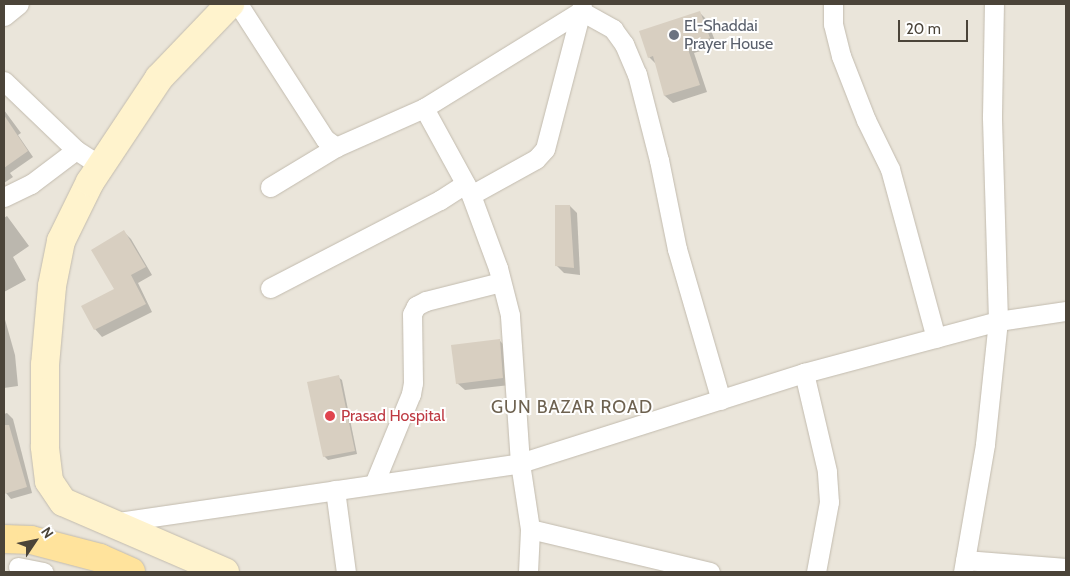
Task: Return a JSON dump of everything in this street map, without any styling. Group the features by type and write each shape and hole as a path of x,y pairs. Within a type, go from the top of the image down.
{"main road":[{"path":"224,572 63,502 49,480 45,446 45,365 52,286 61,241 90,182 160,78 230,4"},
{"path":"4,539 31,540 100,558 131,572"}],"street":[{"path":"4,16 19,4"},
{"path":"238,4 325,139 336,147"},
{"path":"833,4 833,24 841,56 866,120 890,169 936,338"},
{"path":"994,4 992,116 998,321 985,444 964,566 994,563 1066,568"},
{"path":"270,186 336,147 424,108 582,8"},
{"path":"270,288 440,200 536,159 544,149 582,8"},
{"path":"582,8 613,29 624,44 637,74 660,160 677,249 721,400"},
{"path":"4,81 76,150 101,166"},
{"path":"424,108 468,189 501,282 510,315 520,464 530,529 528,572"},
{"path":"4,197 31,184 76,150"},
{"path":"374,484 414,383 412,314 416,306 426,301 501,282"},
{"path":"109,523 520,464 804,374 998,321 1066,311"},
{"path":"804,374 827,471 828,495 816,572"},
{"path":"334,490 346,572"},
{"path":"530,529 710,572"},
{"path":"18,567 44,572"}],"shaded area":[{"path":"4,4 1066,4 1066,572 4,572"}],"building":[{"path":"700,11 710,38 687,46 700,85 664,96 653,56 648,58 639,31"},
{"path":"4,115 28,151 4,168"},
{"path":"555,205 570,205 574,268 555,266"},
{"path":"124,230 146,267 131,275 146,304 94,330 81,306 114,289 91,250"},
{"path":"500,339 503,378 456,384 451,345"},
{"path":"339,375 355,451 323,457 307,382"},
{"path":"4,425 9,425 27,487 4,494"}],"place":[{"name":"El-Shaddai Prayer House","path":"674,35"},
{"name":"Prasad Hospital","path":"330,416"}],"district":[{"name":"GUN BAZAR ROAD","path":"572,407"}]}
